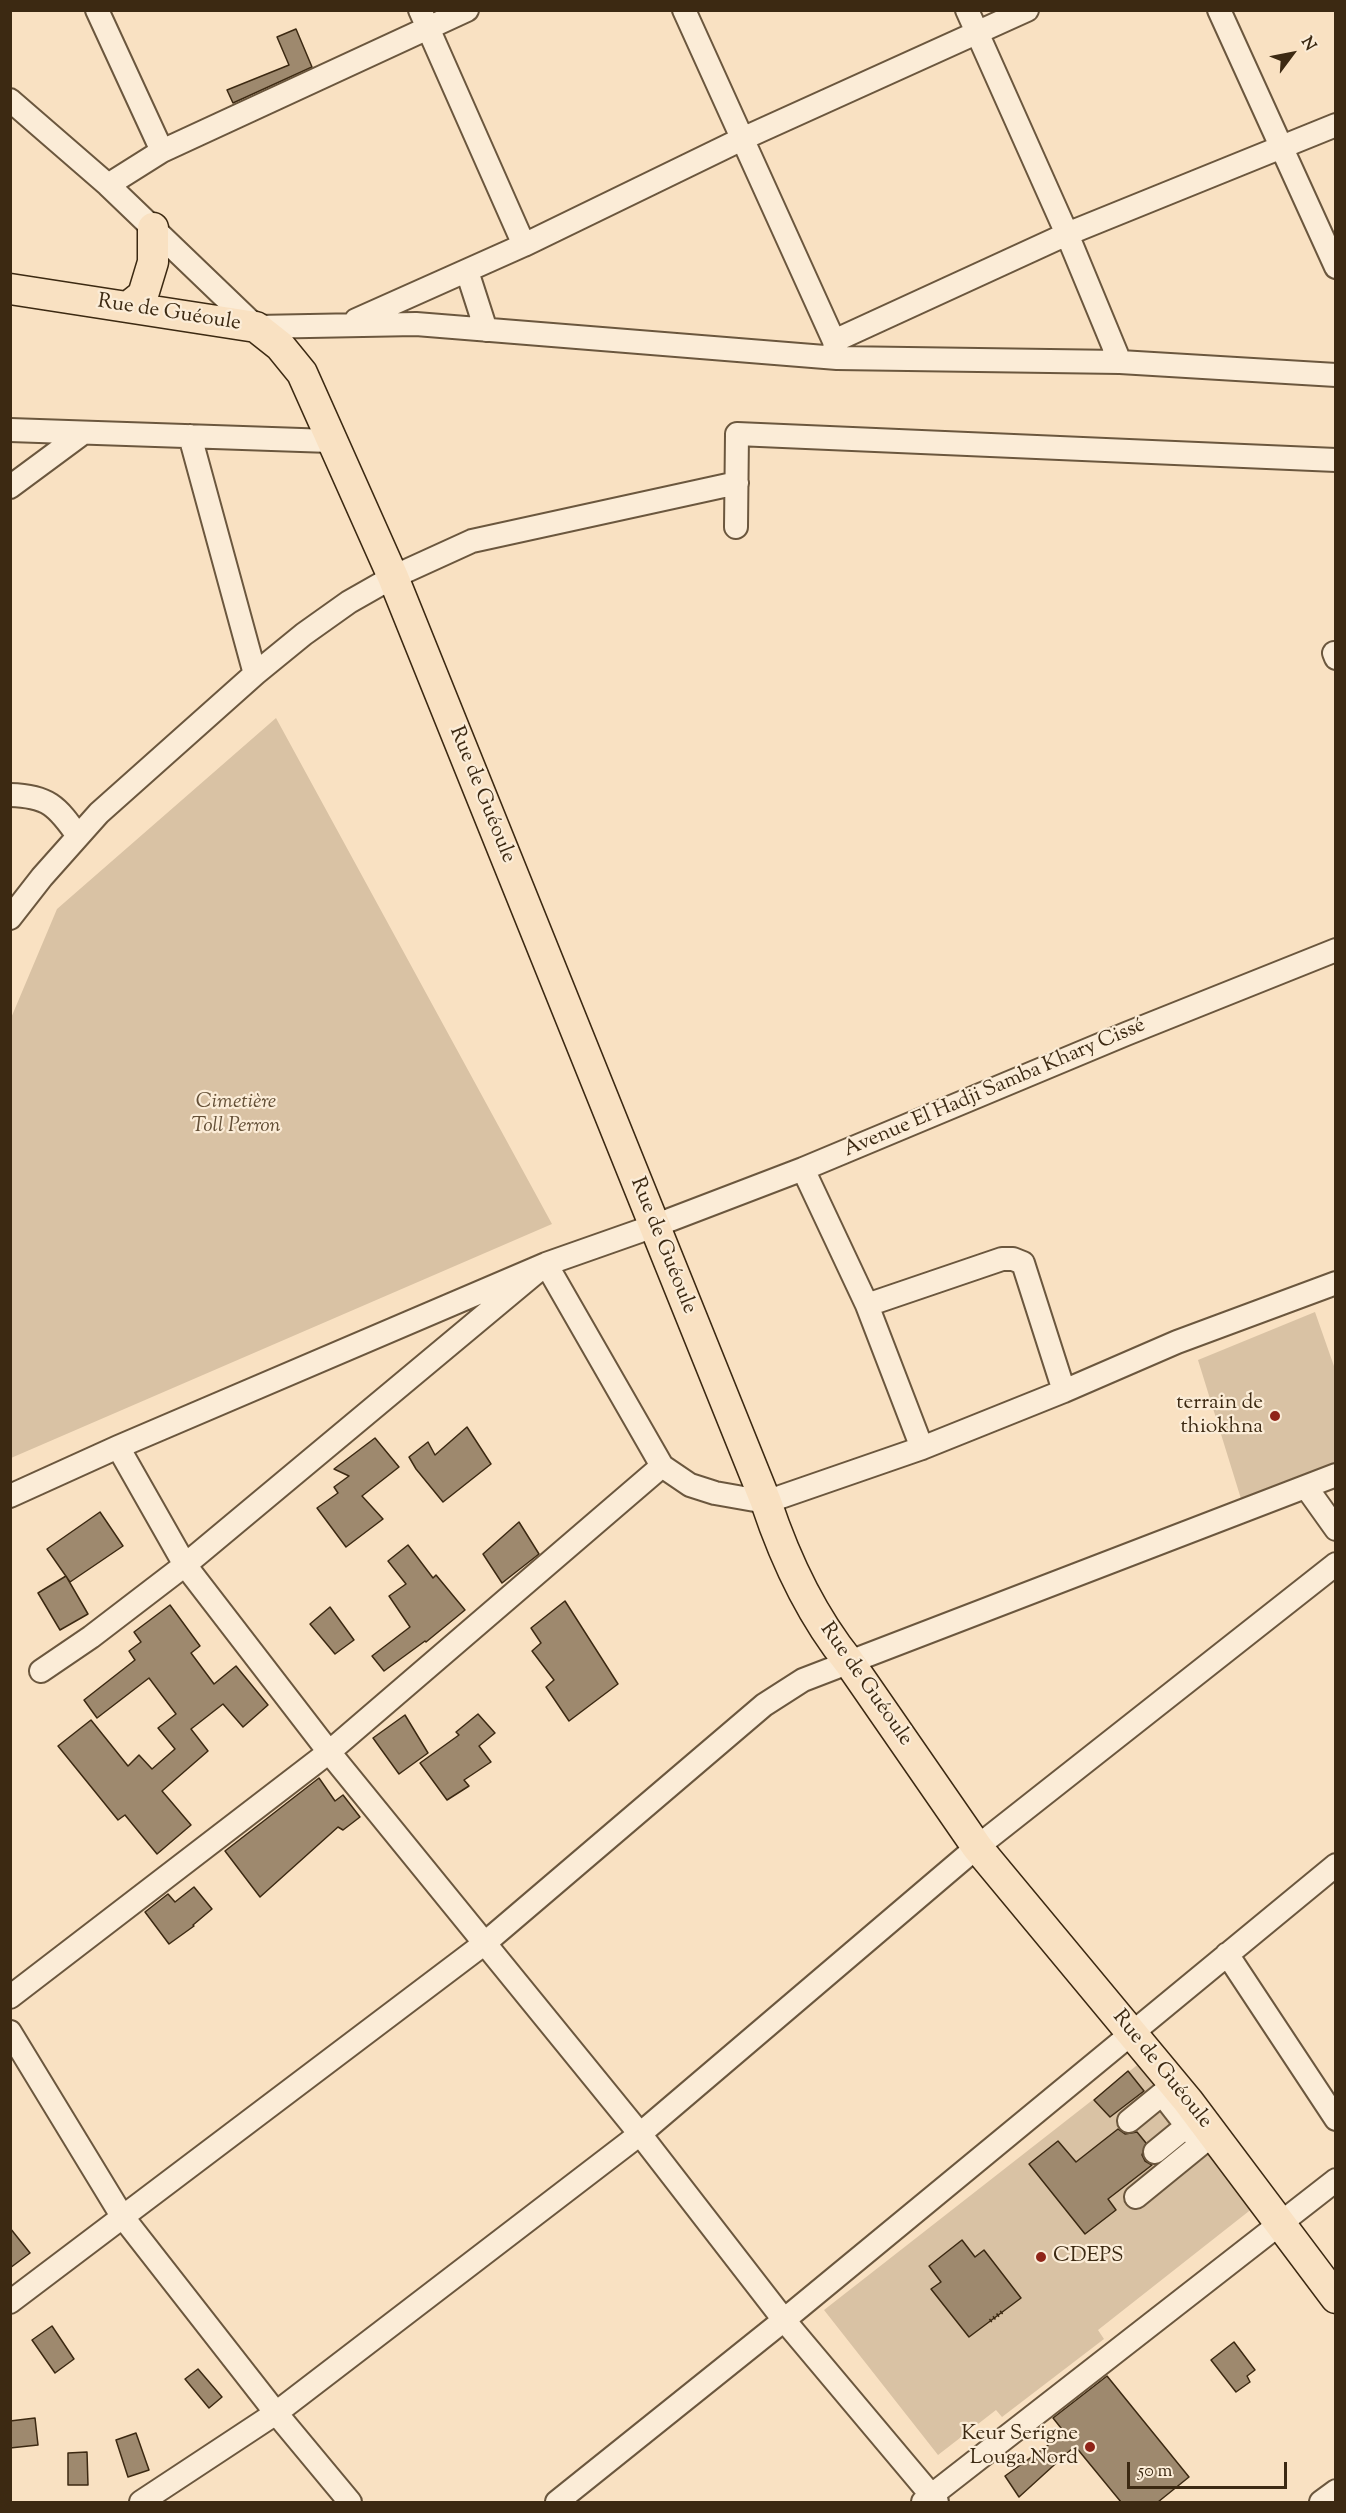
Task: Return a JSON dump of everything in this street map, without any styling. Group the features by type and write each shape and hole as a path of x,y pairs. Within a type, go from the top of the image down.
{"main road":[{"path":"128,307 143,294 153,262 153,228"},
{"name":"Rue de Guéoule","path":"10,289 256,327 280,345 302,373 327,425 330,441 393,577 766,1502 782,1550 829,1637 849,1662 977,1846 1130,2033 1184,2112 1280,2223 1335,2298"}],"street":[{"path":"97,10 162,151"},
{"path":"108,185 162,151 424,20 467,10"},
{"path":"684,10 835,350"},
{"path":"967,10 1067,234 1120,362"},
{"path":"347,324 524,245 742,139 1027,10"},
{"path":"1219,10 1335,267"},
{"path":"424,20 524,245"},
{"path":"10,100 108,185 256,327 416,324 835,350 1120,362 1335,375"},
{"path":"835,350 1067,234 1335,125"},
{"path":"467,271 486,330"},
{"path":"10,430 330,441"},
{"path":"10,488 83,433"},
{"path":"736,527 737,434 1335,460"},
{"path":"190,436 255,674"},
{"path":"10,918 78,836 129,786 304,633 349,602 393,577 472,542 737,483"},
{"path":"10,795 33,795 59,810 78,836"},
{"name":"Avenue El Hadji Samba Khary Cissé","path":"10,1496 118,1447 546,1264 654,1226 803,1169 1126,1034 1335,950"},
{"path":"803,1169 867,1305 922,1448"},
{"path":"867,1305 1002,1259 1014,1259 1023,1263 1064,1391"},
{"path":"41,1671 91,1637 185,1565 546,1264 662,1466 690,1485 715,1493 766,1502 922,1448 1064,1391 1177,1342 1335,1283"},
{"path":"118,1447 185,1565 329,1752 640,2134 784,2320 930,2500 1335,2180"},
{"path":"10,1997 329,1752 662,1466"},
{"path":"10,2302 485,1943 764,1705 803,1680 1335,1475"},
{"path":"1306,1487 1335,1529"},
{"path":"141,2502 276,2413 640,2134 977,1846 1335,1564"},
{"path":"557,2502 784,2320 1335,1865"},
{"path":"1227,1954 1335,2119"},
{"path":"10,2032 122,2216 276,2413 350,2502"},
{"path":"1129,2121 1162,2094 1184,2112 1202,2144 1136,2197"},
{"path":"1155,2152 1184,2112"},
{"path":"1320,2502 1335,2491"}],"path":[{"path":"990,2321 1002,2312"}],"green space":[{"name":"Cimetière Toll Perron","path":"276,718 552,1224 11,1458 11,1018 57,909"},
{"name":"terrain de thiokhna","path":"1315,1312 1335,1369 1335,1463 1242,1502 1198,1360"},
{"name":"CDEPS","path":"1145,2059 1258,2204 1098,2330 1104,2339 1002,2417 996,2410 938,2455 824,2310"}],"building":[{"path":"296,29 312,67 233,103 227,90 289,65 277,37"},
{"path":"467,1427 491,1464 443,1502 409,1457 428,1442 435,1455"},
{"path":"375,1438 399,1467 362,1496 383,1519 346,1547 317,1508 338,1493 334,1487 349,1476 334,1469"},
{"path":"100,1512 123,1546 70,1582 47,1549"},
{"path":"519,1522 539,1554 502,1583 483,1554"},
{"path":"408,1545 433,1578 436,1575 465,1610 426,1642 384,1671 372,1656 410,1627 389,1596 406,1584 388,1561"},
{"path":"66,1576 88,1614 60,1630 38,1593"},
{"path":"565,1601 618,1684 569,1721 546,1687 554,1680 532,1651 541,1643 531,1628"},
{"path":"170,1605 200,1646 191,1653 214,1684 236,1666 268,1705 243,1727 223,1704 191,1729 208,1751 162,1791 191,1825 157,1854 125,1815 118,1820 58,1746 91,1720 128,1766 139,1755 152,1769 175,1749 158,1728 176,1714 149,1678 97,1718 84,1700 135,1660 129,1651 141,1642 134,1632"},
{"path":"330,1607 354,1640 335,1654 310,1624"},
{"path":"478,1714 495,1733 479,1746 491,1762 464,1780 469,1786 447,1800 420,1763 459,1735 456,1732"},
{"path":"405,1715 428,1753 399,1774 373,1738"},
{"path":"319,1778 335,1801 343,1795 360,1817 343,1830 338,1827 260,1897 225,1851"},
{"path":"194,1887 212,1909 194,1926 169,1944 145,1912 168,1894 175,1902"},
{"path":"1128,2071 1144,2091 1110,2117 1094,2100"},
{"path":"1118,2129 1125,2134 1137,2132 1146,2143 1142,2155 1145,2161 1152,2165 1108,2199 1116,2210 1085,2234 1029,2164 1058,2141 1076,2162"},
{"path":"10,2228 30,2253 10,2268"},
{"path":"962,2240 975,2257 984,2250 1021,2298 969,2337 931,2289 941,2282 929,2266"},
{"path":"52,2326 74,2359 55,2373 32,2340"},
{"path":"1234,2342 1255,2370 1247,2376 1250,2382 1236,2392 1211,2360"},
{"path":"198,2369 222,2397 209,2408 185,2379"},
{"name":"Keur Serigne Louga Nord","path":"1107,2376 1189,2477 1158,2502 1121,2502 1075,2446 1019,2497 1005,2476 1065,2433 1053,2418"},
{"path":"35,2418 38,2445 10,2448 10,2421"},
{"path":"136,2433 149,2470 128,2477 116,2440"},
{"path":"87,2452 88,2485 68,2485 68,2453"}],"place":[{"name":"terrain de thiokhna","path":"1275,1416"},
{"name":"CDEPS","path":"1041,2257"},
{"name":"Keur Serigne Louga Nord","path":"1090,2447"}]}
